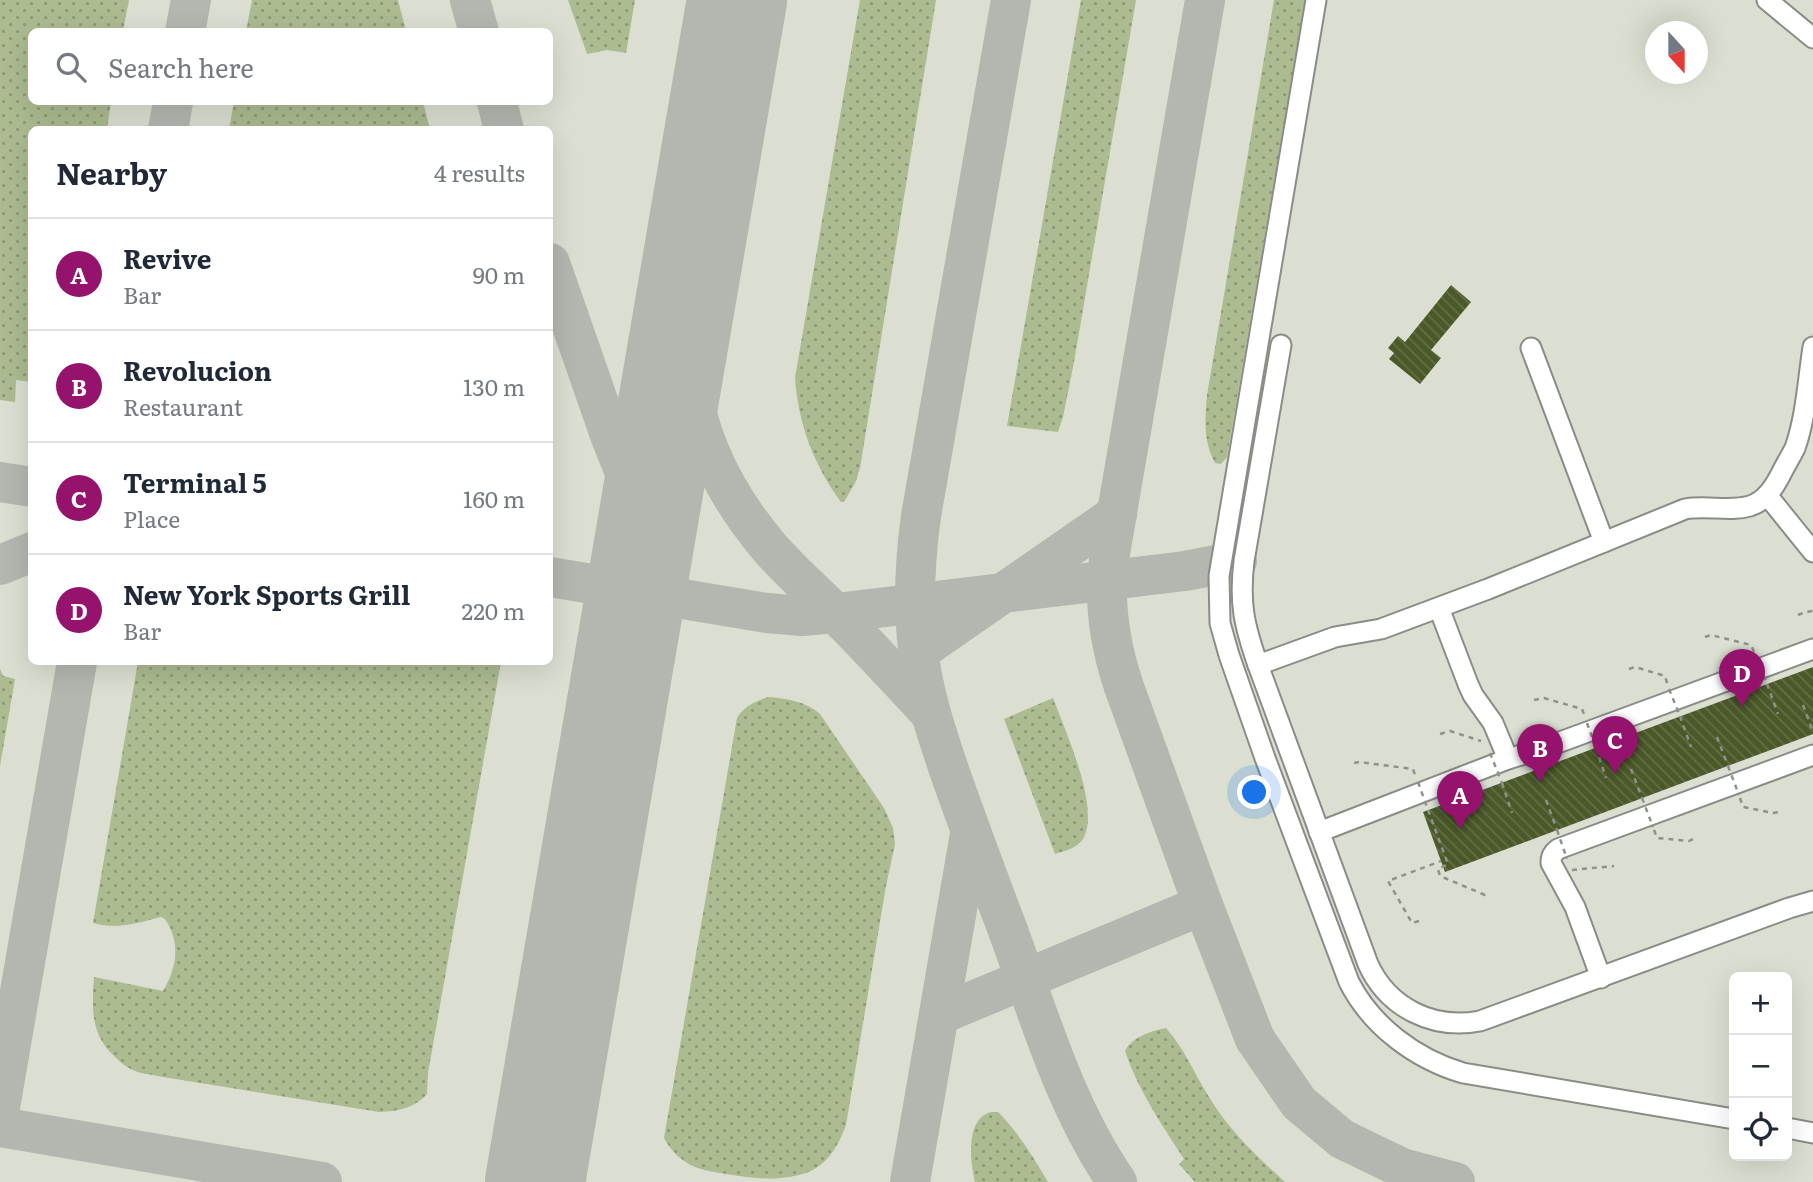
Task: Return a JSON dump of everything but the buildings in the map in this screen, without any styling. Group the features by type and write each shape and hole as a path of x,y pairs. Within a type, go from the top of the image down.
{"lane":[{"path":"1317,0 1219,576 1223,637 1265,758 1349,982 1372,1015 1400,1041 1433,1062 1463,1073 1729,1118"},
{"path":"1767,0 1813,38"},
{"path":"1281,345 1244,561 1241,600 1245,626 1372,973 1389,995 1414,1013 1446,1023 1480,1021 1813,901"},
{"path":"1258,665 1335,637 1381,629 1439,608 1685,509 1738,509 1754,504 1768,495 1794,449 1802,418 1813,347"},
{"path":"1531,348 1604,542"},
{"path":"1794,449 1813,457"},
{"path":"1768,495 1813,552"},
{"path":"1439,608 1473,695 1493,723 1499,756"},
{"path":"1319,832 1499,756 1541,749 1813,649"},
{"path":"1601,978 1575,907 1551,863 1552,855 1558,849 1813,755"},
{"path":"1792,1129 1813,1133"}],"path":[{"path":"1798,615 1813,611"},
{"path":"1705,637 1711,635 1751,645 1778,714"},
{"path":"1629,669 1635,667 1665,676 1691,747"},
{"path":"1534,700 1544,698 1582,709 1606,778"},
{"path":"1803,705 1813,732"},
{"path":"1440,734 1450,731 1486,742"},
{"path":"1717,737 1743,807 1779,812"},
{"path":"1499,756 1502,783 1512,813"},
{"path":"1354,763 1413,769 1448,864 1438,869 1440,876 1485,895 1489,892"},
{"path":"1631,769 1657,838 1689,841 1693,839"},
{"path":"1546,800 1567,859"},
{"path":"1419,921 1412,923 1388,881 1441,860"},
{"path":"1571,870 1614,866"}],"shaded area":[{"path":"0,0 1813,0 1813,1182 0,1182"}],"green space":[{"path":"0,0 129,0 124,28 28,28 28,105 111,105 107,126 28,126 28,382 16,380 15,402 0,400"},
{"path":"252,0 398,0 405,28 247,28"},
{"path":"568,0 635,0 626,53 607,50 587,54"},
{"path":"860,0 936,0 860,468 856,481 844,502 841,502 823,474 809,443 795,378"},
{"path":"1081,0 1136,0 1074,362 1058,432 1007,426"},
{"path":"1274,0 1305,0 1227,457 1221,464 1215,463 1207,438 1207,395"},
{"path":"233,105 424,105 429,126 230,126"},
{"path":"137,665 500,665 428,1073 427,1094 416,1103 399,1110 379,1112 157,1076 129,1068 105,1047 96,1028 94,977 163,991 174,964 173,937 165,919 161,917 119,926 93,923"},
{"path":"0,669 3,676 15,679 0,766"},
{"path":"768,697 796,701 820,714 884,808 893,828 895,844 846,1125 833,1151 818,1167 790,1177 759,1178 695,1167 677,1155 664,1138 737,718 747,707"},
{"path":"1053,698 1073,749 1088,809 1083,839 1074,847 1055,854 1004,719"},
{"path":"1166,1028 1225,1121 1285,1182 1195,1182 1179,1164 1184,1159 1144,1093 1125,1051 1137,1038"},
{"path":"998,1112 1012,1128 1048,1182 975,1182 971,1152 973,1132 983,1116"}],"taxiway":[{"path":"186,28 191,0"},
{"path":"470,0 478,28"},
{"path":"1011,0 921,516 916,573 916,631 924,683 938,736 1041,1024 1082,1122 1117,1182"},
{"path":"1205,0 1109,559 1107,608 1115,655 1124,687 1203,905 1255,1039 1299,1103 1342,1139 1402,1168 1455,1182"},
{"path":"169,126 172,105"},
{"path":"498,105 503,126"},
{"path":"701,239 688,314 689,369 700,425 721,476 735,501 770,548 930,713"},
{"path":"553,272 610,435 675,598"},
{"path":"0,482 28,486"},
{"path":"918,652 1117,514"},
{"path":"0,565 28,554"},
{"path":"553,577 767,613 802,616 1185,571 1237,561"},
{"path":"0,1107 76,665"},
{"path":"910,1182 970,834"},
{"path":"939,1015 1203,905"},
{"path":"0,1127 322,1182"}],"runway":[{"path":"535,1182 737,0"}],"place":[{"name":"New York Sports Grill","path":"1742,707"},
{"name":"Terminal 5","path":"1615,774"},
{"name":"Revolucion","path":"1540,782"},
{"name":"Revive","path":"1460,829"}]}
